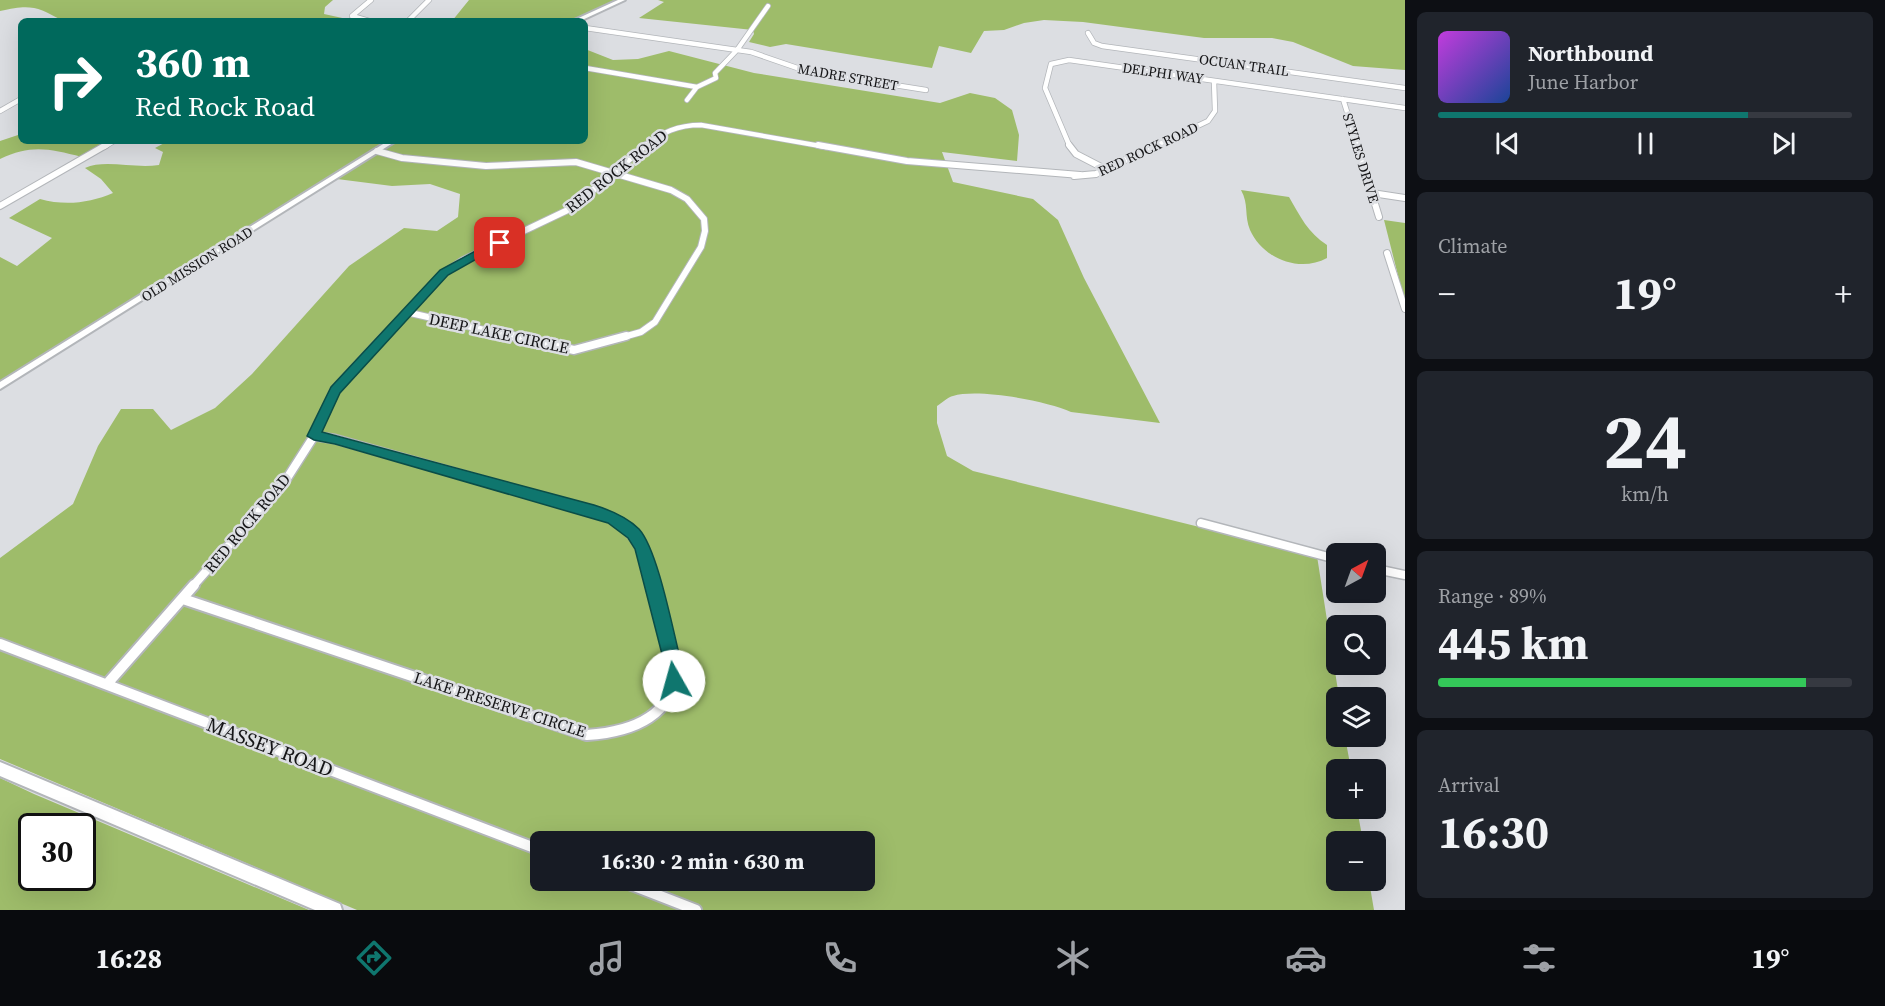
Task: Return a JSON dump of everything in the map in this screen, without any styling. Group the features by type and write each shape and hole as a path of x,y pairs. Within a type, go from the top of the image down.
{"street":[{"path":"359,18 352,16 371,0"},
{"path":"411,18 429,0"},
{"path":"582,18 622,0"},
{"path":"687,100 698,87 716,78 715,73 737,50 768,6"},
{"name":"MADRE STREET","path":"588,28 737,50 806,71 926,90"},
{"name":"OCUAN TRAIL","path":"1088,33 1094,43 1102,46 1405,88"},
{"name":"DELPHI WAY","path":"1105,169 1076,154 1069,146 1045,88 1051,64 1069,60 1405,108"},
{"path":"588,69 698,87"},
{"name":"RED ROCK ROAD","path":"107,684 284,483 314,436 335,390 444,273 463,260 572,208 658,135 683,125 700,125 907,161 1044,173 1096,174 1208,121 1215,111 1214,81"},
{"name":"STYLES DRIVE","path":"1343,99 1379,217"},
{"path":"0,111 18,101"},
{"path":"0,206 109,144"},
{"name":"OLD MISSION ROAD","path":"0,386 388,144"},
{"path":"377,151 402,158 486,166 576,162 615,173"},
{"name":"DEEP LAKE CIRCLE","path":"406,312 574,350 641,332 655,322 700,247 705,231 704,219 687,199 671,190 615,173"},
{"path":"1372,193 1405,198"},
{"path":"1387,253 1405,309"},
{"name":"LAKE PRESERVE CIRCLE","path":"183,599 587,735 612,734 637,728 660,709 674,681 673,662 642,548 633,534 613,519 594,511 346,442 314,436"},
{"path":"1201,523 1326,556"},
{"path":"1386,570 1405,575"},
{"name":"MASSEY ROAD","path":"0,644 530,846"},
{"path":"0,769 334,910"},
{"path":"648,891 696,910"}],"green space":[{"path":"0,0 333,0 325,7 324,14 342,18 57,18 40,9 26,7 0,11"},
{"path":"469,0 619,0 579,18 454,18"},
{"path":"658,0 1405,0 1405,70 1353,66 1293,42 1272,38 1204,38 1083,22 1044,20 1024,23 1004,30 984,31 971,53 939,46 932,68 786,44 770,47 749,42 754,34 753,30 639,18 664,2"},
{"path":"588,50 613,60 638,59 669,51 754,73 940,103 970,93 995,98 1012,110 1019,135 1017,161 942,152 953,182 1033,199 1058,220 1084,278 1160,423 1071,412 1012,397 964,394 951,397 937,406 937,423 947,456 973,471 1317,556 1326,615 1326,675 1336,675 1337,687 1326,687 1326,747 1347,747 1349,759 1326,759 1326,819 1359,819 1361,831 1326,831 1326,891 1371,891 1374,910 357,910 0,759 0,558 73,504 98,446 121,409 153,409 171,430 215,408 252,374 349,266 404,228 437,231 458,217 460,194 430,184 392,186 337,179 392,144 588,144"},
{"path":"18,135 18,144 106,144 82,157 41,149 22,151 0,159 0,141"},
{"path":"162,144 382,144 0,382 0,257 17,266 52,238 9,218 40,199 77,202 113,193 101,179 85,168 101,164 159,165 163,152 155,148"},
{"path":"1241,190 1289,197 1310,230 1327,245 1327,258 1305,264 1294,263 1273,256 1264,249 1250,230"},
{"path":"1384,220 1405,223 1405,303"},
{"path":"0,778 79,813 18,813 18,891 96,891 96,820 309,910 0,910"}],"route":[{"path":"500,243 463,260 444,273 406,312 335,390 314,436 335,439 594,511 613,519 633,534 642,548 673,662 674,681"}]}
